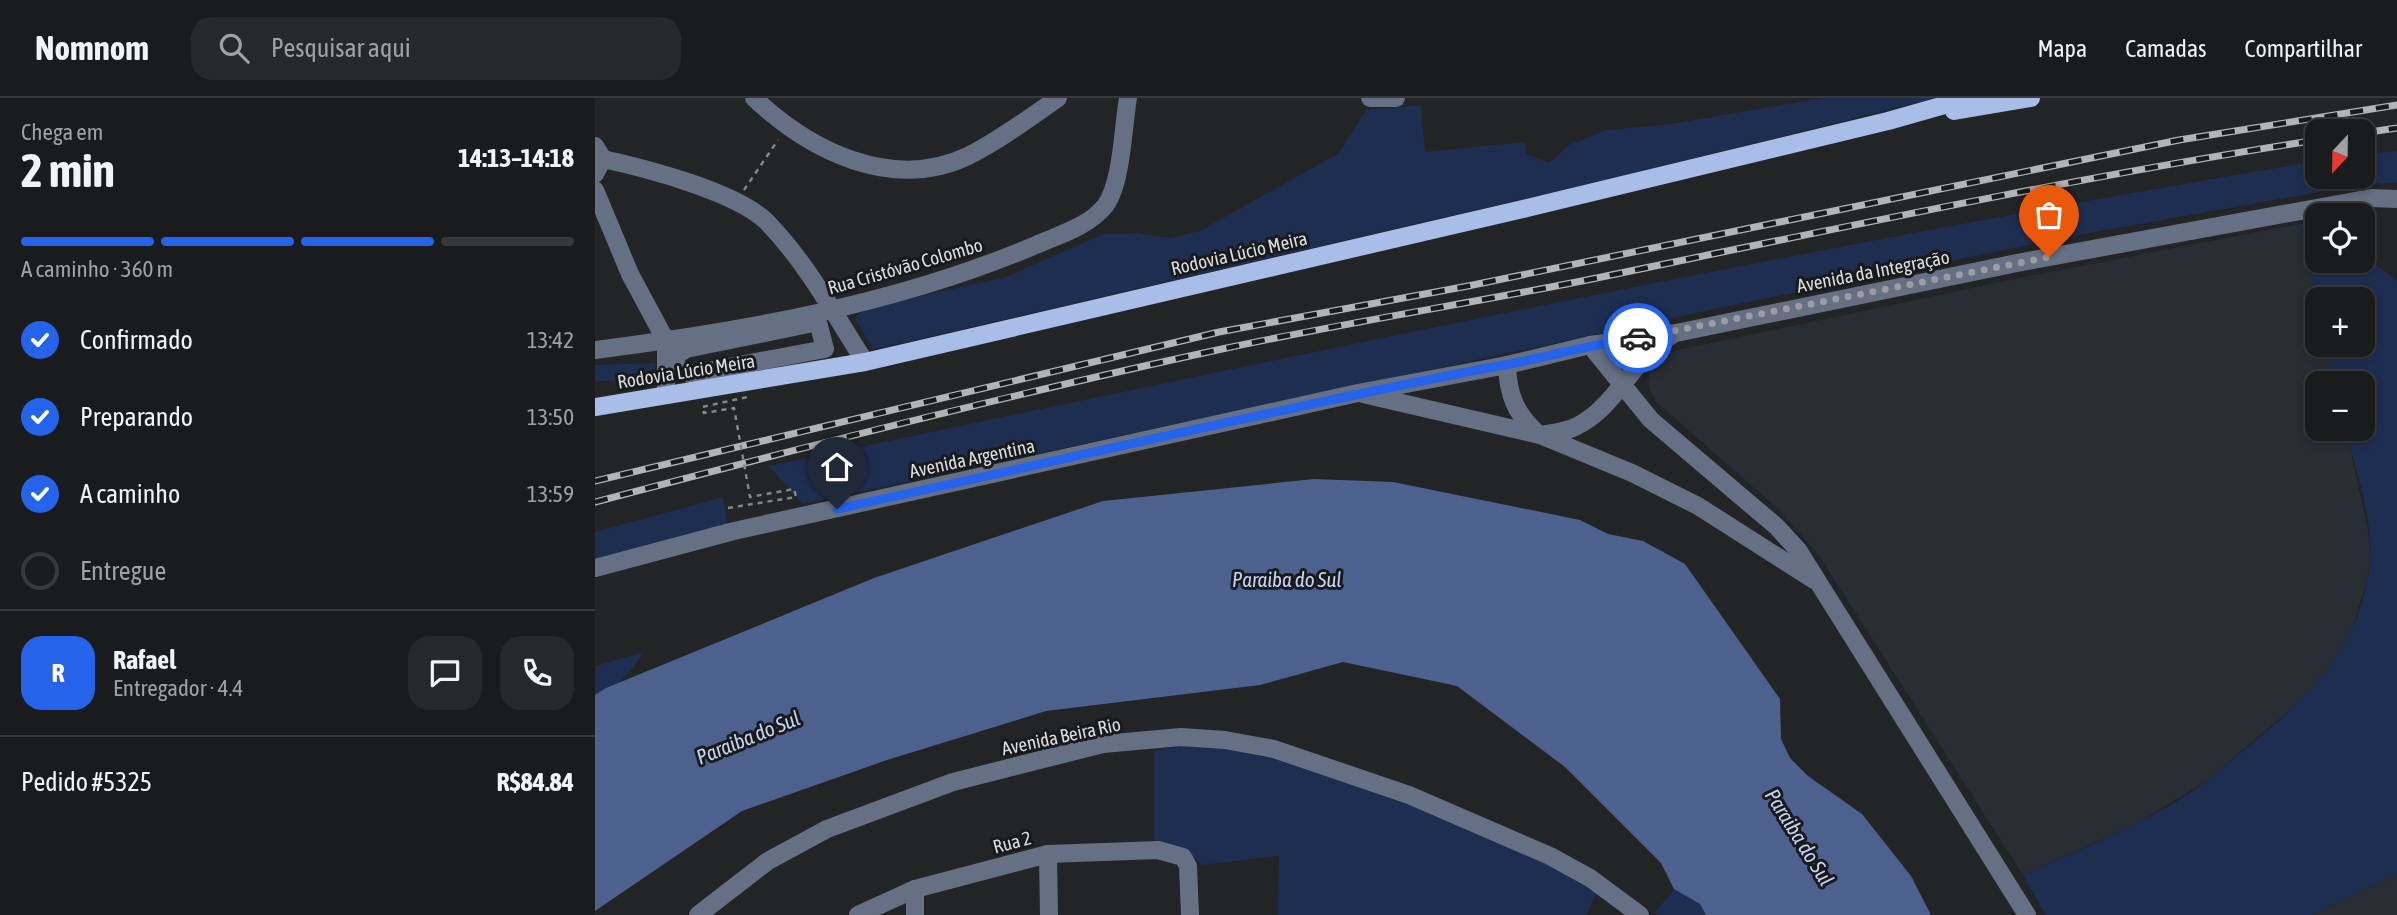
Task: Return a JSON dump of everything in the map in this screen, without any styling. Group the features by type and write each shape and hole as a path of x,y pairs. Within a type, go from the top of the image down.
{"main road":[{"name":"Rodovia Lúcio Meira","path":"595,407 865,362 1888,121 1969,98"},
{"name":"Rodovia Lúcio Meira","path":"1888,121 2031,98"}],"street":[{"path":"754,98 815,144 856,161 888,170 925,169 965,157 1058,98"},
{"name":"Rua Cristóvão Colombo","path":"595,350 666,341 832,310 936,283 1080,226 1106,206 1117,176 1128,98"},
{"path":"598,160 653,171 736,203 765,220 790,250 865,362"},
{"path":"595,190 630,274 666,341 666,395"},
{"name":"Avenida da Integração","path":"1359,393 1507,365 1590,345 1676,333 2214,225 2371,198 2397,199"},
{"path":"818,322 825,349 692,374 681,371 675,363 678,354 686,349 818,322"},
{"path":"1540,435 1574,428 1593,416 1643,356 1676,333"},
{"path":"1590,345 1651,420 1686,453 1777,527 1798,550 2027,915"},
{"path":"1507,365 1512,401 1521,419 1540,435"},
{"path":"1359,393 1540,435 1632,473 1698,506 1817,582"},
{"name":"Avenida Argentina","path":"595,568 734,531 1359,393"},
{"name":"Avenida Beira Rio","path":"698,915 768,861 827,828 953,782 1103,744 1181,737 1225,740 1274,750 1409,795 1550,856 1590,878 1640,915"},
{"name":"Rua 2","path":"858,915 915,888 1048,854 1158,850 1183,857 1188,866 1190,915"},
{"path":"1048,854 1049,915"},
{"path":"915,888 915,915"}],"path":[{"path":"736,203 787,125"},
{"path":"728,508 796,497 794,489 750,497 734,408 704,413 702,407 752,396"}],"shaded area":[{"path":"1823,98 1936,98 1605,180 873,349 856,320 857,314 867,308 1006,277 1103,234 1136,233 1170,238 1200,231 1339,153 1366,110 1421,105 1425,152 1524,142 1526,154 1549,163 1569,145 1607,130 1671,124"},
{"path":"2397,151 2397,183 2375,184 2375,153"},
{"path":"2305,163 2305,189 2336,189 2073,236 1724,307 802,504 769,466 1735,267"},
{"path":"2305,223 2305,247 2300,224"},
{"path":"2300,224 2305,247 2305,273 2311,273 2314,287 2305,287 2305,357 2330,357 2332,371 2305,371 2305,441 2349,441 2368,530 2370,556 2367,581 2350,636 2336,661 2310,693 2208,780 2136,824 2023,875 1818,554 1777,508 1656,402 1650,391 1648,376 1656,361 1673,351 2029,276"},
{"path":"2375,264 2397,281 2397,874 2313,915 2046,915 2023,875 2153,815 2208,780 2267,732 2310,691 2344,644 2357,618 2365,590 2370,543 2366,510 2349,441 2375,441 2375,371 2332,371 2330,357 2375,357 2375,287 2314,287 2311,273 2375,273"},
{"path":"656,363 655,369 645,380 595,381 595,365"},
{"path":"723,497 728,529 595,560 595,532"},
{"path":"644,652 629,673 595,705 595,666"},
{"path":"1184,746 1235,746 1286,760 1426,810 1549,864 1596,893 1587,915 1278,915 1279,856 1202,865 1185,848 1154,842 1154,751"},
{"path":"2397,874 2397,915 2313,915"},
{"path":"1674,889 1700,904 1706,915 1657,915 1655,913"}],"water":[{"name":"Paraiba do Sul","path":"1314,479 1393,482 1580,520 1608,534 1643,541 1685,564 1780,699 1781,739 1790,758 1808,776 1862,814 1911,876 1931,915 1706,915 1700,904 1674,889 1661,863 1565,767 1457,686 1343,662 1260,685 1046,711 887,760 742,811 595,911 595,695 606,688 874,578 1103,501"}],"railway":[{"path":"595,481 1219,332 1468,286 2179,140 2397,105"},
{"path":"2375,131 2397,128"},
{"path":"595,502 908,422 1222,349 1587,280 2042,188 2305,142"}],"way so far":[{"path":"1638,338 1676,333 2049,257"}],"route":[{"path":"837,509 1423,379 1507,365 1590,345 1638,338"}]}
